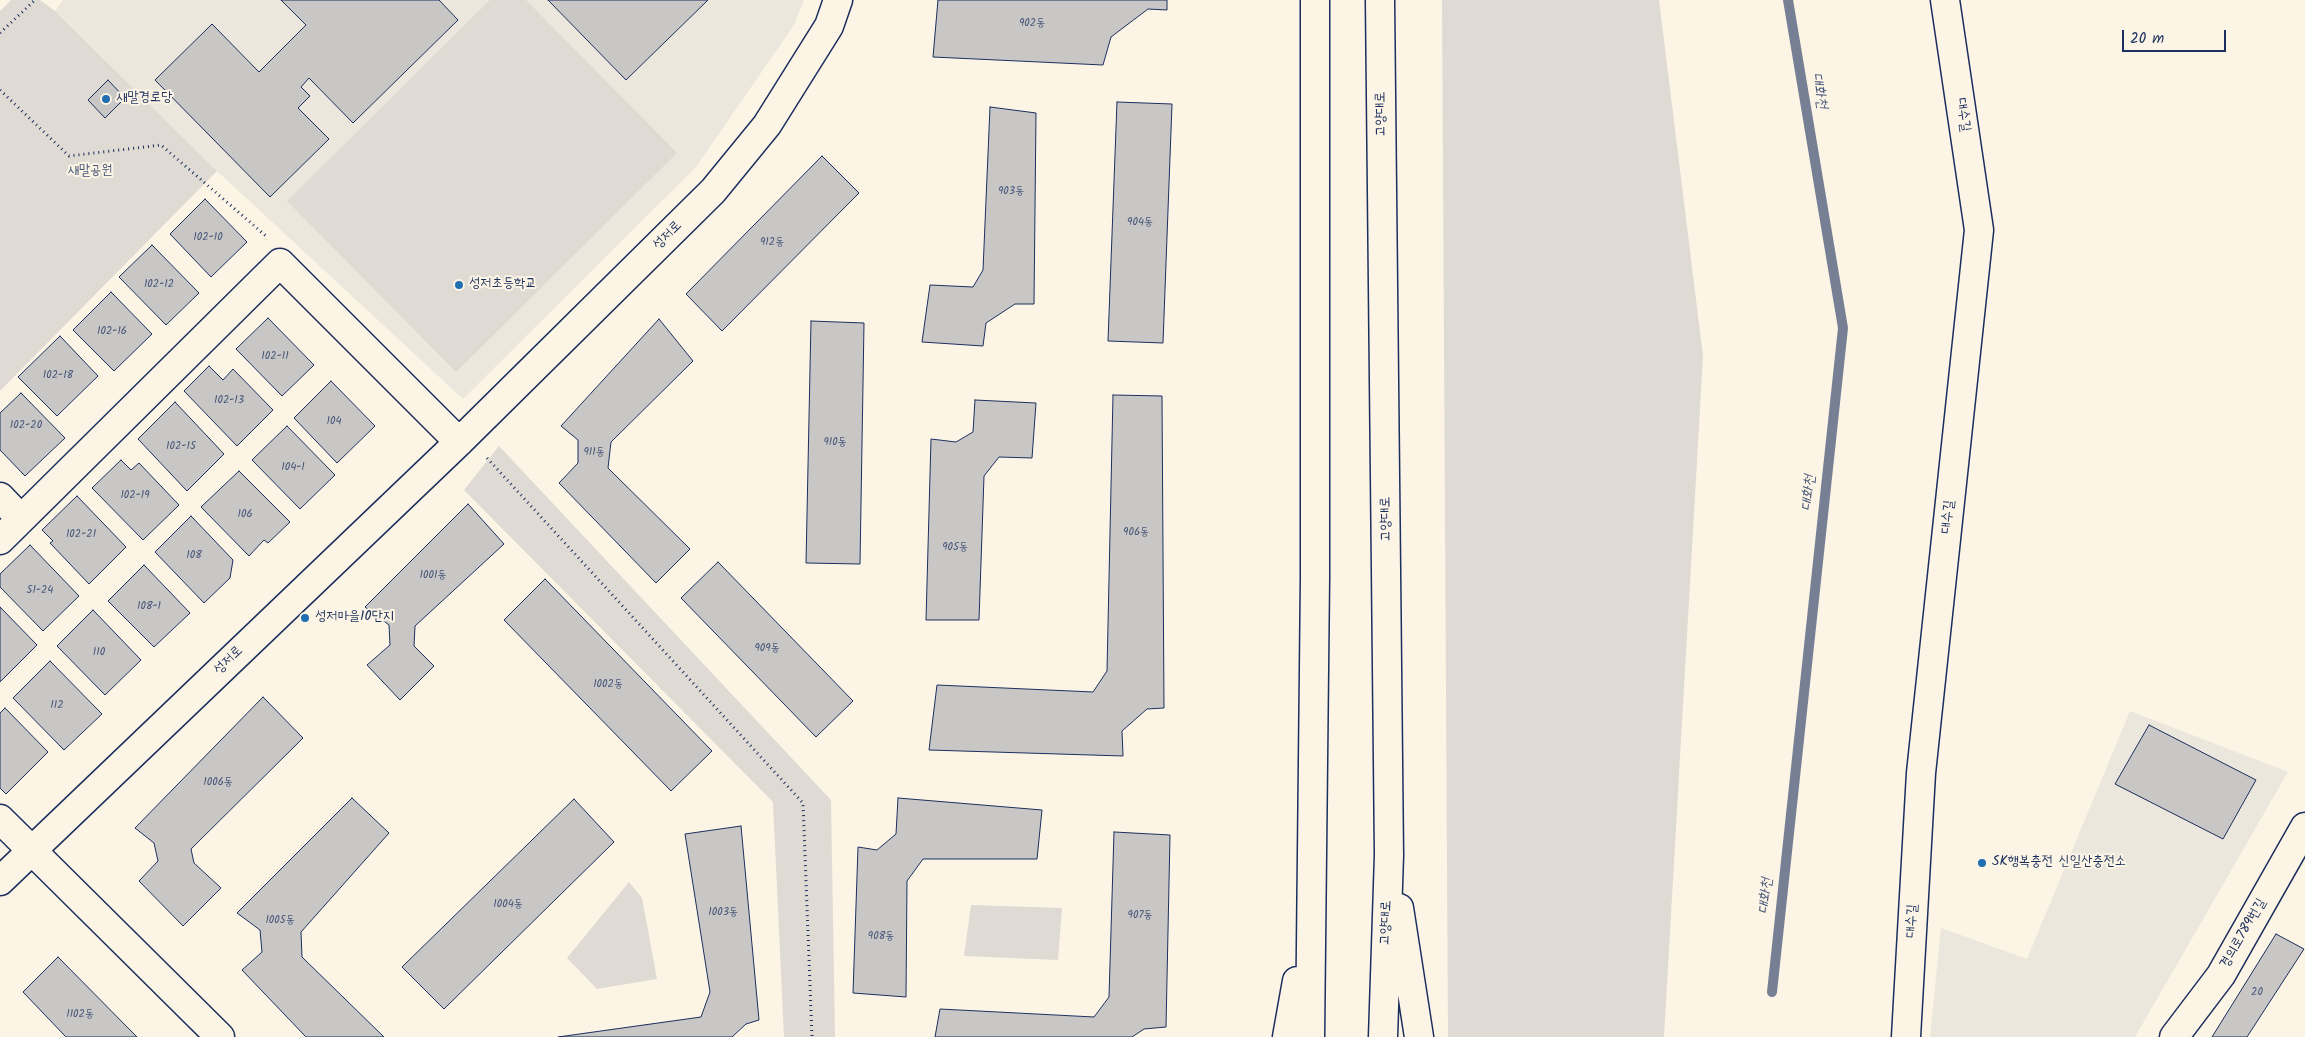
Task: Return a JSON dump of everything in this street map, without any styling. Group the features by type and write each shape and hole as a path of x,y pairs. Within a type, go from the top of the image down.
{"street":[{"name":"성저로","path":"0,881 459,442 713,191 767,125 829,26 838,0"},
{"path":"1310,1037 1315,577 1316,0"},
{"name":"고양대로","path":"1380,0 1389,855 1383,1037"},
{"name":"대수길","path":"1906,1037 1921,773 1979,230 1945,0"},
{"path":"0,540 280,263 459,442"},
{"path":"0,497 21,519"},
{"path":"1288,1037 1295,999 1310,855 1315,577"},
{"path":"0,819 220,1037"},
{"name":"경의로789번길","path":"2174,1037 2221,975 2305,827"},
{"path":"1389,855 1419,1037"}],"path":[{"path":"0,33 35,0"},
{"path":"0,90 68,156 161,145 269,238"},
{"path":"487,454 488,460 803,802 812,1037"}],"shaded area":[{"name":"성저초등학교","path":"63,0 804,0 794,25 696,167 463,399 217,171 55,11"},
{"path":"2130,711 2288,772 2135,1037 1930,1037 1941,928 2027,959"}],"green space":[{"name":"새말공원","path":"11,0 40,0 55,11 217,171 0,391 0,11"},
{"path":"490,0 526,0 677,153 456,372 287,201"},
{"path":"1442,0 1659,0 1703,356 1664,1037 1448,1037"},
{"path":"499,446 831,800 835,1037 784,1037 773,802 464,490"},
{"path":"629,882 642,898 657,979 597,989 567,958"},
{"path":"971,905 1062,908 1058,960 964,956"}],"building":[{"path":"281,0 439,0 458,20 353,123 309,78 301,87 310,96 298,108 329,139 270,197 155,80 212,24 259,72 306,25"},
{"path":"548,0 708,0 626,80"},
{"path":"938,0 1167,0 1167,10 1148,9 1111,37 1103,65 933,57"},
{"name":"새말경로당","path":"108,80 125,98 105,118 88,100"},
{"path":"1117,102 1172,104 1163,343 1108,341"},
{"path":"990,107 1036,113 1034,304 1015,304 986,323 983,346 922,342 930,285 973,287 983,270"},
{"path":"822,156 859,193 722,331 686,294"},
{"path":"205,199 247,242 211,277 170,234"},
{"path":"152,245 199,293 166,325 119,277"},
{"path":"111,292 152,334 114,371 73,330"},
{"path":"268,318 314,365 282,396 236,349"},
{"path":"659,319 693,361 611,442 608,468 690,549 656,583 559,483 578,463 578,440 561,426"},
{"path":"811,321 864,323 860,564 806,563"},
{"path":"60,336 98,376 57,416 18,377"},
{"path":"209,366 223,380 233,369 273,410 237,446 184,391"},
{"path":"331,381 375,426 337,463 294,418"},
{"path":"21,393 65,438 25,476 0,450 0,413"},
{"path":"1113,395 1162,396 1164,708 1147,709 1122,731 1123,756 929,750 937,685 1093,692 1107,671"},
{"path":"975,400 1036,403 1032,458 999,457 984,476 979,620 926,620 931,439 956,442 973,432"},
{"path":"175,402 224,454 187,491 138,439"},
{"path":"287,426 335,475 300,509 252,460"},
{"path":"121,460 131,470 139,463 179,505 143,540 92,488"},
{"path":"239,471 290,522 268,543 264,540 249,556 201,507"},
{"path":"77,496 126,547 89,584 50,543 53,541 42,530"},
{"path":"468,504 504,544 415,626 414,646 434,666 400,700 367,665 390,645 389,625 365,607"},
{"path":"191,516 233,560 230,578 204,603 155,552"},
{"path":"30,545 79,596 43,631 0,587 0,574"},
{"path":"718,562 853,701 816,737 681,598"},
{"path":"144,565 190,613 154,647 108,601"},
{"path":"545,579 712,751 671,791 504,620"},
{"path":"0,607 37,645 0,682"},
{"path":"93,610 141,660 105,695 57,646"},
{"path":"50,661 102,714 64,750 13,698"},
{"path":"263,697 303,738 191,849 194,863 221,888 183,926 139,881 158,861 154,843 135,828"},
{"path":"5,708 48,752 6,794 0,788 0,713"},
{"path":"2149,725 2256,780 2223,839 2115,784"},
{"path":"352,798 389,833 301,932 302,957 384,1037 306,1037 242,970 262,952 260,930 237,913"},
{"path":"898,798 1042,810 1037,859 923,859 907,881 906,997 853,993 858,847 877,850 896,834"},
{"path":"574,799 614,842 444,1009 402,967"},
{"path":"741,826 759,1020 746,1024 732,1037 558,1037 701,1017 710,992 685,834"},
{"path":"1114,832 1170,835 1166,1027 1144,1029 1132,1037 935,1037 940,1009 1094,1017 1109,997"},
{"path":"2276,934 2304,949 2247,1037 2212,1037"},
{"path":"58,957 137,1037 66,1037 23,992"}],"waterway":[{"name":"대화천","path":"1772,992 1843,328 1788,0"}],"place":[{"name":"새말경로당","path":"106,99"},
{"name":"성저초등학교","path":"459,285"},
{"name":"성저마을10단지","path":"305,618"},
{"name":"SK행복충전 신일산충전소","path":"1982,863"}]}
